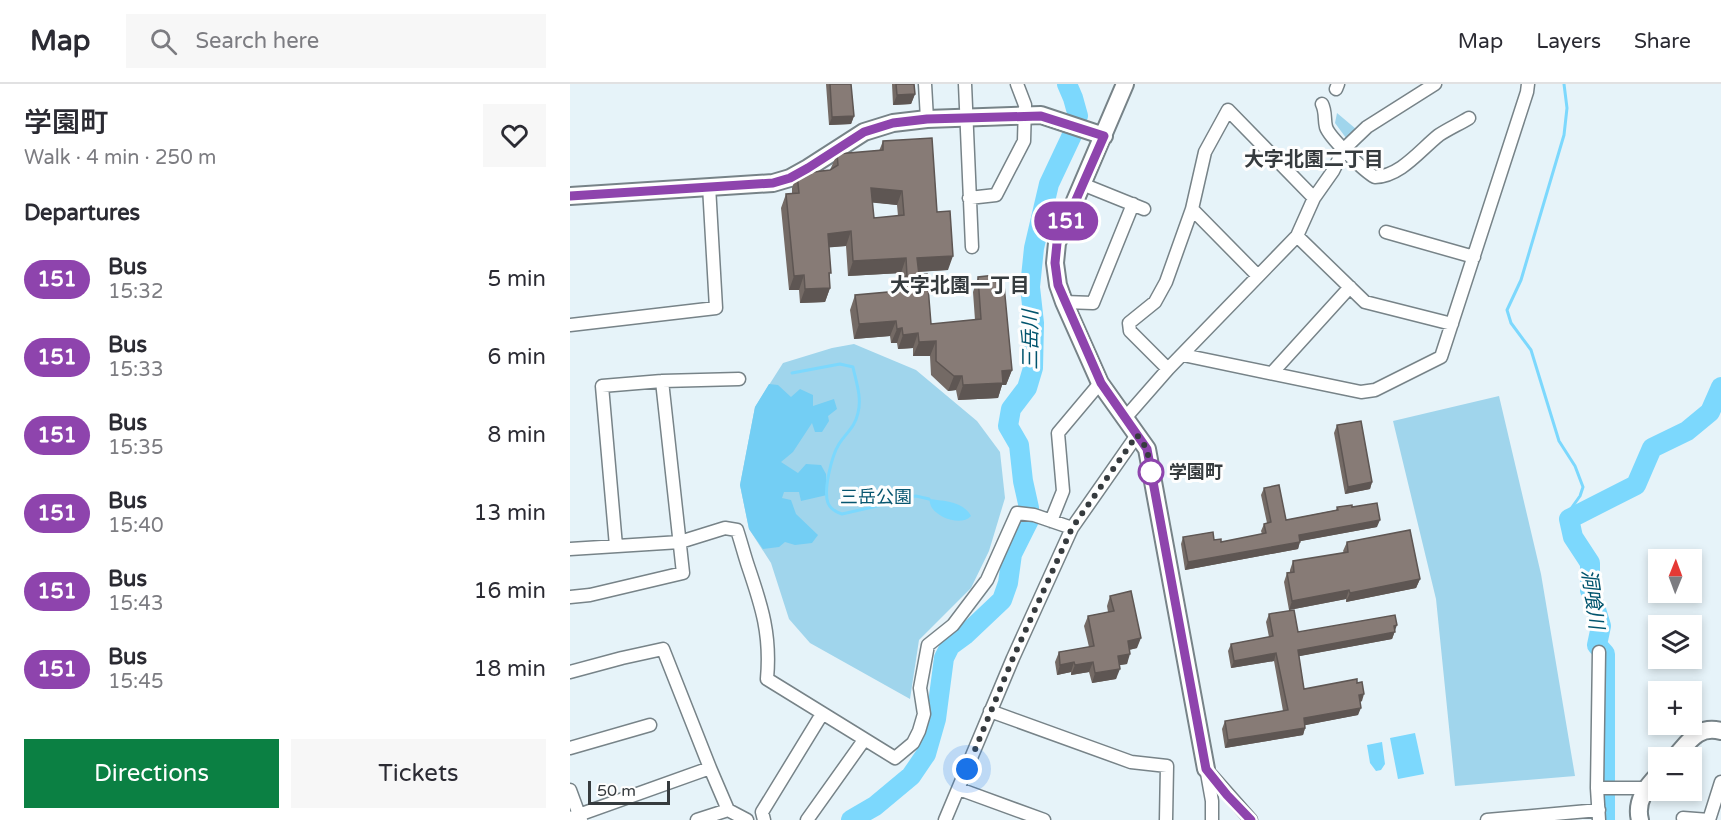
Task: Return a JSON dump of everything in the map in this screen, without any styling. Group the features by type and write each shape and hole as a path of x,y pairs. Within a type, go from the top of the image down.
{"street":[{"path":"925,84 927,119"},
{"path":"965,84 972,247"},
{"path":"969,198 996,195 1024,141 1025,105 1017,84"},
{"path":"1125,84 1057,243 1055,263 1058,285 1064,302 1101,383 1147,449 1212,801 1212,820"},
{"path":"1126,417 1168,369 1297,236 1314,198 1334,171 1344,149 1367,127 1435,84"},
{"path":"1183,355 1361,392 1375,390 1441,357 1528,84"},
{"path":"1322,104 1326,112 1326,128 1344,149 1375,177 1385,177 1415,158 1444,132 1468,118"},
{"path":"1168,369 1130,331 1129,322 1155,302 1178,252 1192,209 1205,152 1228,110 1314,198"},
{"path":"570,196 773,183 790,178 864,132 893,123 927,119 1041,116 1104,136"},
{"path":"1064,302 1093,303 1139,206 1082,183"},
{"path":"570,325 716,308 709,186"},
{"path":"1192,209 1258,276"},
{"path":"1386,232 1474,257"},
{"path":"1297,236 1365,302 1452,324"},
{"path":"1272,373 1350,287"},
{"path":"616,546 602,386 662,381 739,379"},
{"path":"570,597 590,595 683,573 662,381"},
{"path":"1051,521 1063,490 1058,432 1101,383"},
{"path":"945,820 990,711 1072,528 1137,435"},
{"path":"570,549 680,542 725,528 737,530 768,633 770,654 767,679 895,758 913,743 924,714 920,688 928,645 953,625 987,580 1017,513 1034,515 1072,528"},
{"path":"570,672 663,649 728,810 747,820"},
{"path":"1487,820 1599,815 1602,788 1599,652"},
{"path":"990,711 1131,762 1167,766 1166,820"},
{"path":"764,820 762,812 822,714"},
{"path":"570,748 650,725"},
{"path":"1684,747 1699,731 1711,728 1721,731"},
{"path":"807,820 864,740"},
{"path":"570,790 577,817 710,768"},
{"path":"1206,769 1251,820"},
{"path":"1683,818 1709,820 1721,782"},
{"path":"1640,820 1638,812 1648,785"},
{"path":"1602,788 1645,788"},
{"path":"959,789 1044,820"},
{"path":"697,820 728,810"}],"green space":[{"path":"1337,113 1356,129 1346,138 1335,123"},
{"name":"三岳公園","path":"854,344 916,370 977,421 1000,452 1005,498 989,551 971,588 919,640 910,699 810,643 789,619 771,563 749,529 740,485 755,407 783,363 832,348"},
{"path":"1499,396 1541,574 1575,776 1455,786 1436,599 1393,421"}],"shaded area":[{"path":"769,384 778,385 791,397 800,389 813,395 813,406 834,399 837,409 828,416 829,421 822,432 815,432 812,423 793,452 781,462 798,473 806,464 821,465 826,474 827,495 801,501 799,492 784,492 782,498 791,500 796,514 818,535 812,543 795,545 785,542 779,547 763,549 749,529 740,485 755,407"},
{"path":"929,499 947,501 963,507 971,516 962,521 945,518 932,508"},
{"path":"1415,733 1424,774 1398,779 1390,738"},
{"path":"1382,742 1385,764 1381,770 1376,771 1370,763 1367,745"}],"building":[{"path":"830,84 851,84 854,116 832,117"},
{"path":"896,84 914,84 915,94 897,95"},
{"path":"932,138 937,212 950,211 953,256 917,258 919,275 927,274 931,324 981,319 978,277 995,275 997,286 1004,285 1012,370 1002,371 1003,383 963,385 962,376 954,376 936,361 936,341 919,342 918,333 903,335 902,328 897,329 896,321 859,324 855,295 899,291 898,277 907,276 906,258 853,261 851,231 828,234 830,288 805,289 804,275 794,276 786,194 799,193 797,174 830,170 838,165 837,154 883,150 883,141","holes":["871,188 902,191 904,215 874,218"]},
{"path":"1361,421 1372,482 1348,487 1337,425"},
{"path":"1279,485 1286,520 1338,510 1337,507 1377,503 1380,520 1299,535 1300,542 1188,562 1183,537 1213,532 1214,540 1221,539 1221,542 1266,533 1264,524 1271,522 1264,488"},
{"path":"1410,530 1420,579 1350,593 1349,590 1292,601 1287,573 1294,572 1293,561 1348,552 1347,542"},
{"path":"1131,591 1141,638 1128,641 1130,654 1118,656 1120,669 1095,673 1093,662 1060,665 1059,652 1094,646 1088,616 1114,611 1110,596"},
{"path":"1294,610 1298,632 1395,615 1397,625 1394,626 1395,632 1298,650 1304,689 1357,679 1357,683 1362,682 1364,694 1359,695 1361,708 1304,718 1305,728 1228,740 1225,721 1288,710 1276,653 1234,661 1231,644 1273,636 1269,614"}],"waterway":[{"name":"三岳川","path":"1067,84 1078,116"},
{"path":"1564,84 1567,108 1564,135 1521,280 1507,310 1511,323 1531,350 1559,441 1575,466 1583,487 1580,496 1570,510 1569,519"},
{"name":"三岳川","path":"1029,508 1019,445 1008,426 1011,409 1027,388 1033,368 1034,323 1030,287 1034,248 1049,184 1073,133"},
{"path":"792,373 840,364 853,367 859,401 857,418 836,449 827,482 828,503 835,511 842,514 908,497 929,499"},
{"name":"洞喰川","path":"1605,820 1605,654 1597,645 1601,626 1590,590 1590,563 1573,537 1569,519 1636,485 1652,448 1687,431 1710,412 1721,387"},
{"name":"三岳川","path":"851,820 875,806 911,776 926,754 936,719 944,658 950,646 1002,600 1008,583 1012,554 1029,520"}],"bus line":[{"name":"151","path":"570,196 773,183 790,178 808,168 864,132 893,123 927,119 1041,116 1104,136 1057,243 1055,263 1058,285 1101,383 1147,449 1206,769 1251,820"}],"place":[{"name":"学園町","path":"1151,472"}],"district":[{"name":"大字北園二丁目","path":"1314,159"},
{"name":"大字北園一丁目","path":"960,285"}],"route":[{"path":"967,769 1013,658 1072,528 1137,435 1147,449 1151,472"}]}
